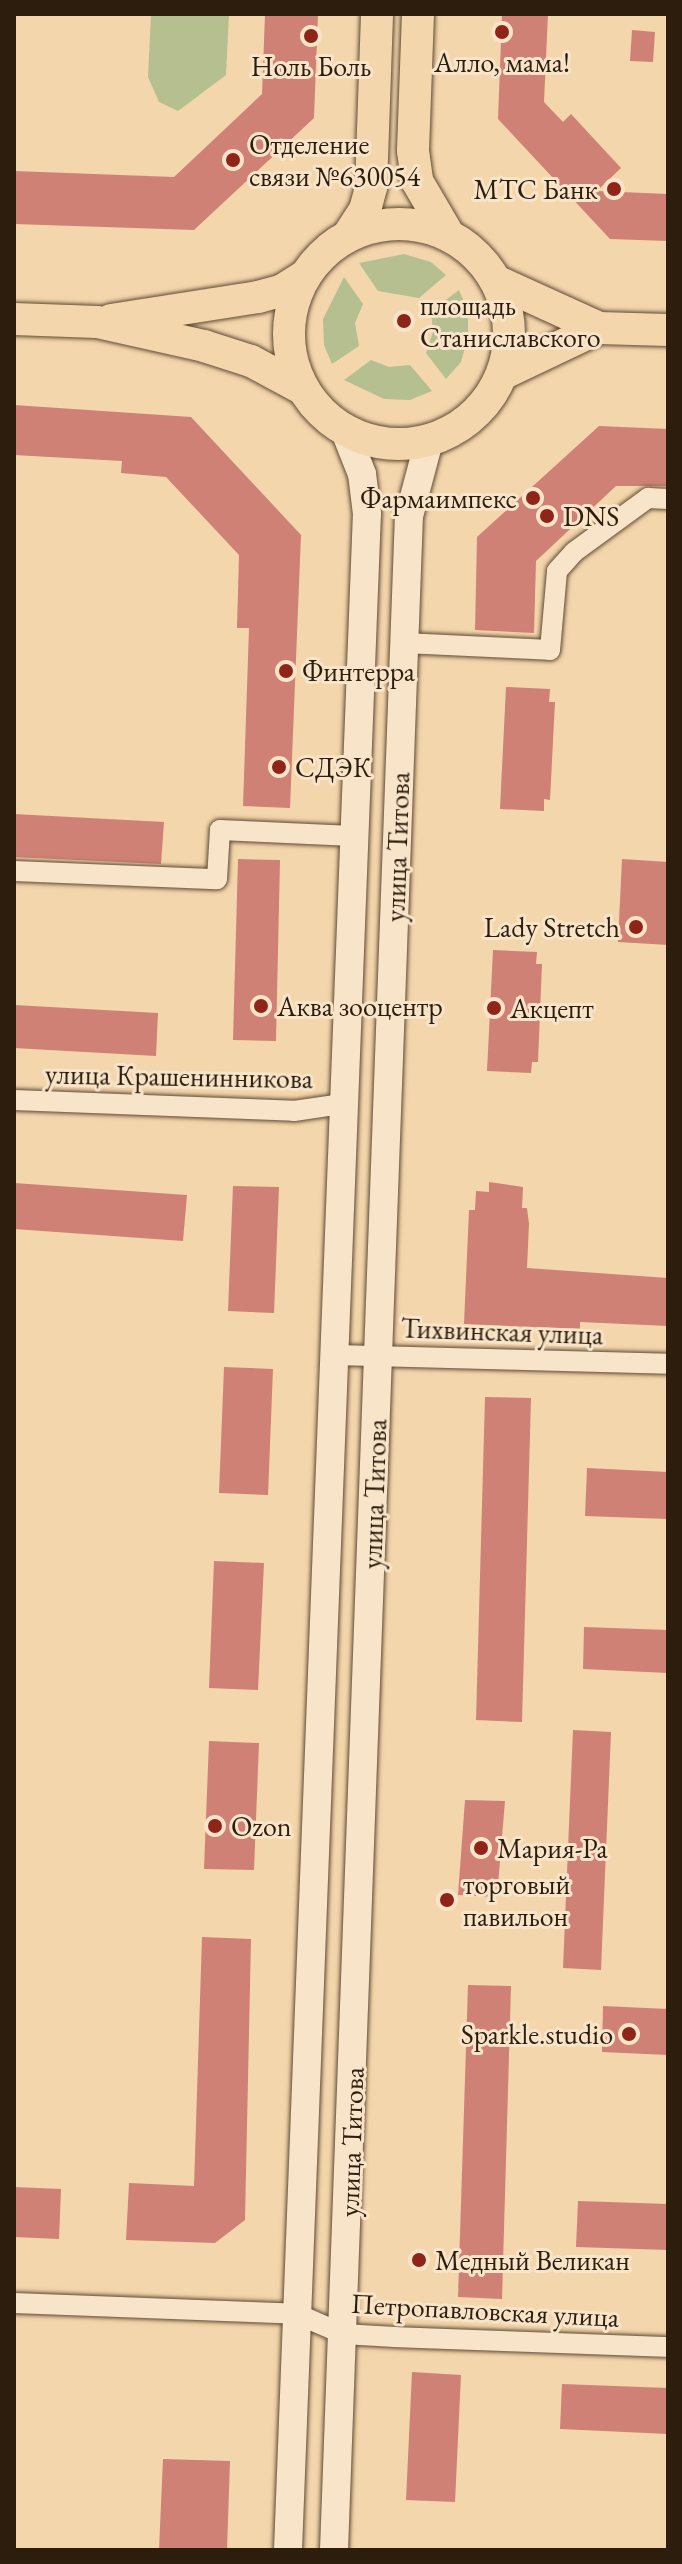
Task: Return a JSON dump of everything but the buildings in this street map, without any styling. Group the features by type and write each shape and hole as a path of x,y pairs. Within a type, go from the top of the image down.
{"main road":[{"path":"14,319 97,322 258,297 281,291 305,276 348,236 365,210 371,187 377,14"},
{"path":"305,276 289,333 292,363 303,389 323,415 345,431 387,442 429,441 458,428 483,406 502,374 509,327 496,281 475,255 448,234 417,181 414,121 418,14"},
{"path":"348,236 391,224 448,234"},
{"path":"496,281 599,328 668,330"},
{"path":"97,322 251,361 303,389"},
{"path":"502,374 599,328"},
{"name":"улица Титова","path":"288,2550 367,514 362,474 345,431"},
{"name":"улица Титова","path":"334,2550 409,516 429,441"}],"street":[{"path":"404,643 550,650 557,571 574,552 648,498 668,499"},
{"path":"14,871 217,879 220,830 353,836"},
{"name":"улица Крашенинникова","path":"14,1100 294,1111 342,1104"},
{"name":"Тихвинская улица","path":"335,1355 668,1364"},
{"name":"Петропавловская улица","path":"14,2303 297,2314 343,2334 668,2347"}],"green space":[{"path":"151,14 229,14 226,75 178,111 159,102 148,77"},
{"path":"404,254 431,262 446,275 419,298 378,291 359,263"},
{"path":"344,277 363,304 355,323 359,346 332,364 324,345 323,319"},
{"path":"459,290 468,311 468,337 461,362 446,379 426,353 433,332 431,311"},
{"path":"371,360 389,367 410,365 432,391 410,400 384,399 344,380"}],"place":[{"name":"Алло, мама!","path":"502,32"},
{"name":"Ноль Боль","path":"311,36"},
{"name":"Отделение связи №630054","path":"233,160"},
{"name":"МТС Банк","path":"614,189"},
{"name":"площадь Станиславского","path":"404,321"},
{"name":"Фармаимпекс","path":"533,498"},
{"name":"DNS","path":"547,516"},
{"name":"Финтерра","path":"286,671"},
{"name":"СДЭК","path":"279,767"},
{"name":"Lady Stretch","path":"636,927"},
{"name":"Аква зооцентр","path":"261,1006"},
{"name":"Акцепт","path":"494,1008"},
{"name":"Ozon","path":"215,1826"},
{"name":"Мария-Ра","path":"481,1848"},
{"name":"торговый павильон","path":"447,1900"},
{"name":"Sparkle.studio","path":"629,2034"},
{"name":"Медный Великан","path":"419,2260"}]}
